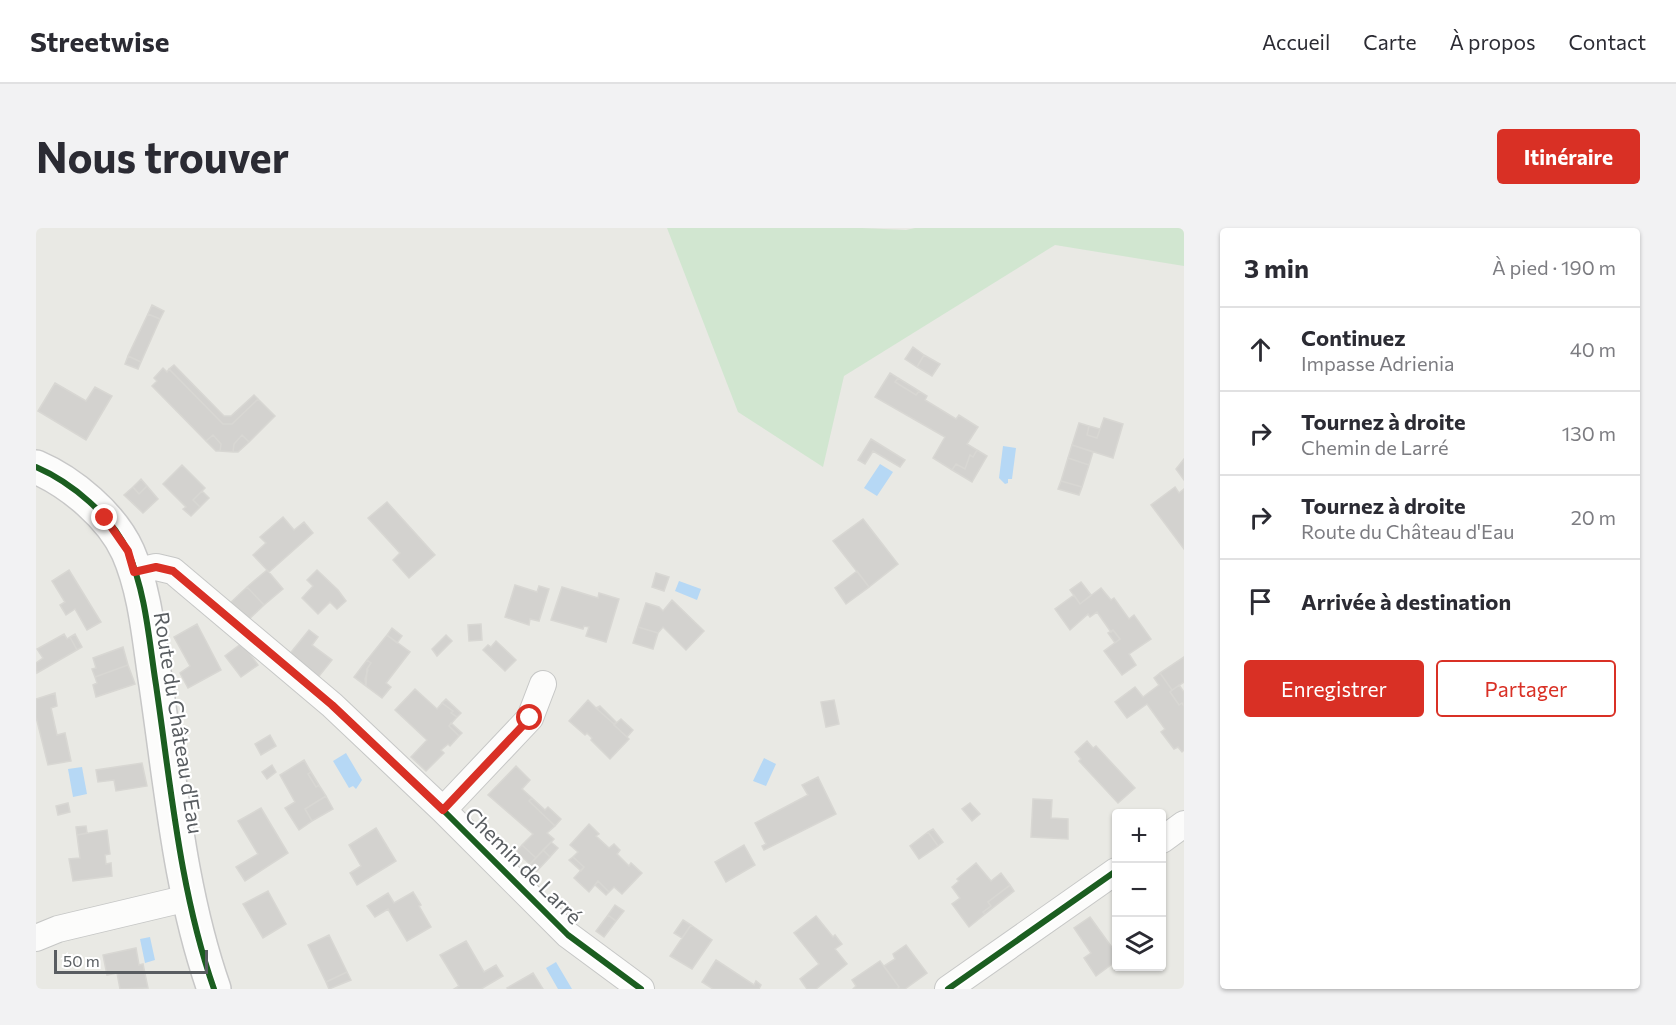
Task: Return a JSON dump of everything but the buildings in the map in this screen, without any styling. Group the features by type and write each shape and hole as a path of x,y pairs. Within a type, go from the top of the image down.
{"street":[{"name":"Route du Château d'Eau","path":"36,467 81,494 105,518 128,551 143,604 188,898 214,989"},
{"name":"Chemin de Larré","path":"134,572 156,567 173,571 332,705 443,810 568,935 641,989"},
{"path":"443,810 530,718 543,684"},
{"path":"1166,837 1184,824"},
{"path":"948,989 1112,874"},
{"path":"36,938 58,929 188,898"}],"green space":[{"path":"667,228 906,230 915,228 1184,228 1184,266 1055,245 844,376 823,467 738,412"}],"water":[{"path":"1003,446 1016,448 1012,479 1008,479 1008,483 1005,484 999,478"},
{"path":"880,464 893,472 877,496 864,488"},
{"path":"679,581 701,589 697,600 675,591"},
{"path":"346,753 362,780 356,789 353,786 349,788 333,761"},
{"path":"764,758 776,764 766,786 753,781"},
{"path":"82,767 87,794 73,797 68,769"},
{"path":"150,937 155,960 145,963 140,939"},
{"path":"556,962 572,989 558,989 546,968"}],"cycle path":[{"path":"36,467 76,491 101,513 121,539 134,568 146,617 185,877 202,952 214,989"},
{"path":"134,572 156,567 173,571 332,705 443,810 568,935 641,989"},
{"path":"948,989 1112,874"}],"route":[{"path":"105,518 128,551 134,572 156,567 173,571 332,705 443,810 530,718"}]}
